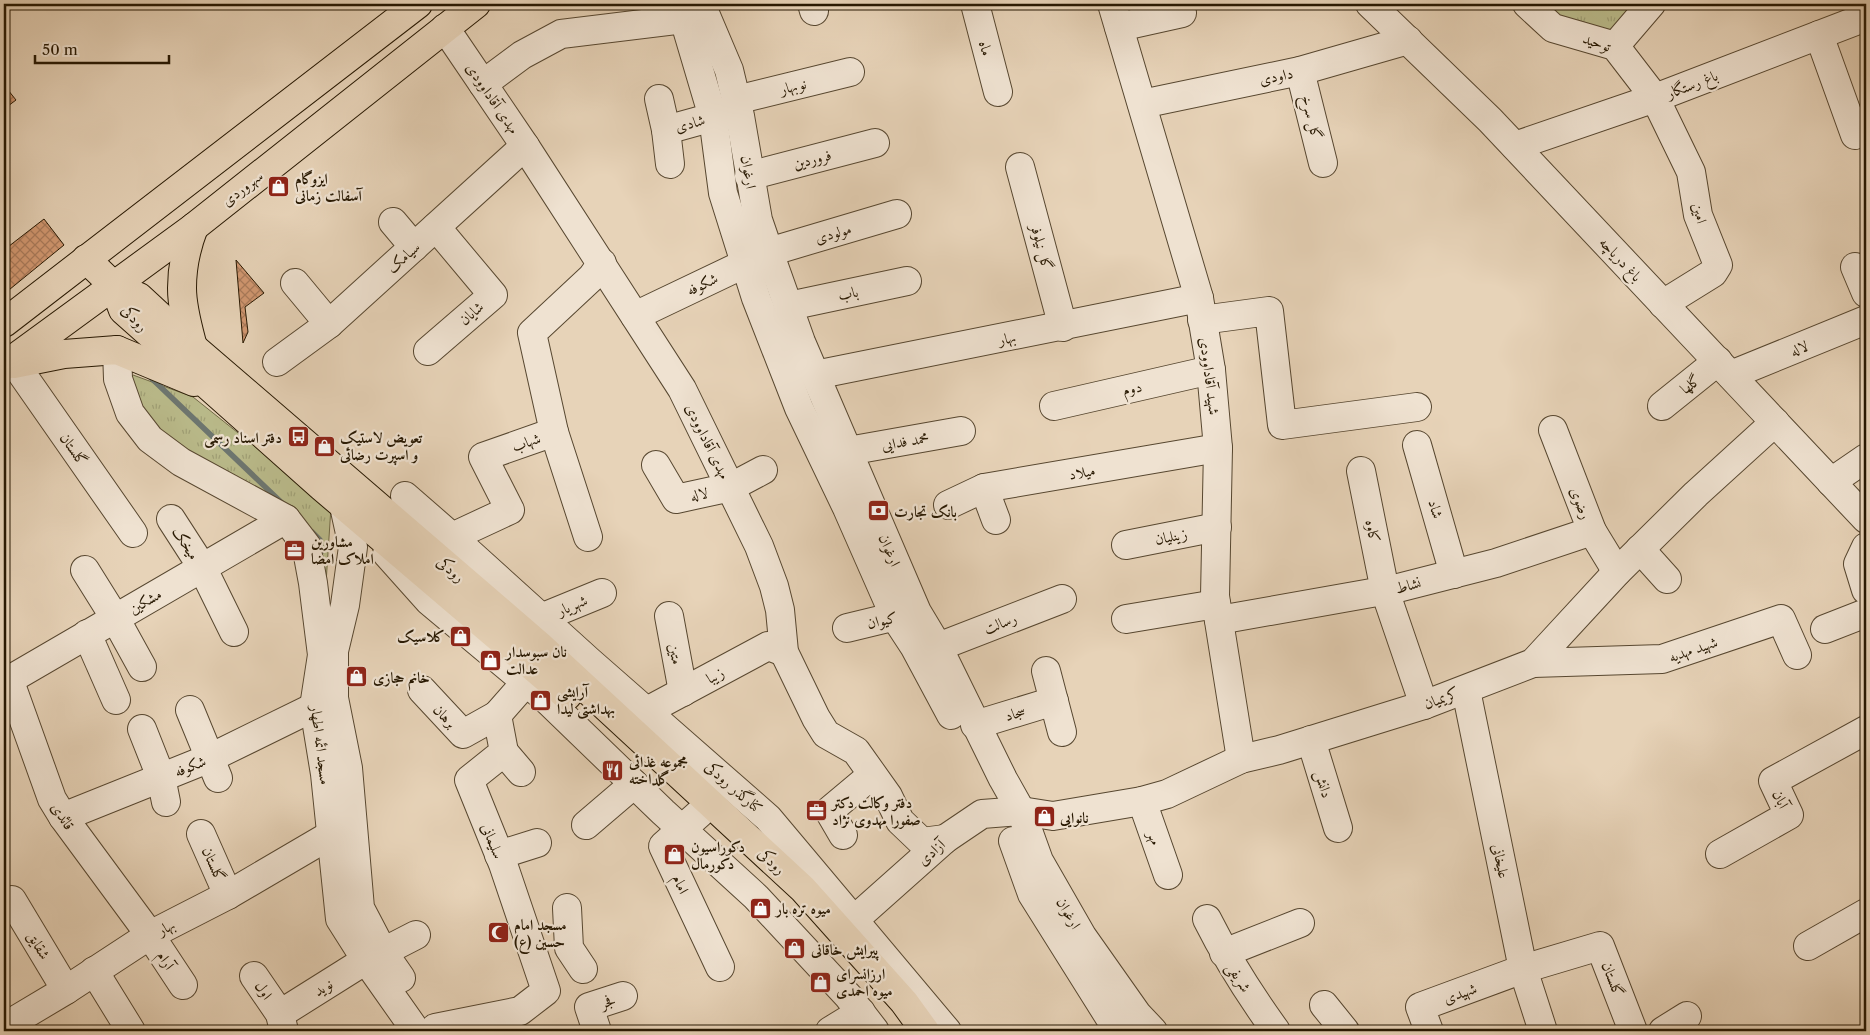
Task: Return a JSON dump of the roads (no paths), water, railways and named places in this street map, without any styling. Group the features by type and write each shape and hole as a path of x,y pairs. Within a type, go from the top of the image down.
{"main road":[{"name":"سهروردی","path":"8,366 194,226 476,4"},
{"path":"4,323 404,8"},
{"path":"193,347 186,318 182,288 188,243 194,226"},
{"path":"86,259 114,286"},
{"name":"رودکی","path":"114,286 139,297 193,347 350,497 537,670 692,822 798,904 887,1001 908,1031"},
{"name":"رودکی","path":"114,286 123,310 209,387 350,497 414,537 538,645 802,889 904,1002 925,1031"},
{"path":"8,366 64,354 116,350 209,387"}],"street":[{"name":"ماه","path":"975,4 998,92"},
{"name":"باغ دریاچه","path":"1370,4 1515,146 1866,519"},
{"name":"توحید","path":"1527,4 1553,28 1615,46 1655,98"},
{"path":"1615,46 1651,4"},
{"path":"483,84 522,55 561,34 687,9"},
{"name":"ارغوان","path":"687,9 729,70 740,116 758,220 756,298 799,408 847,508 941,676 1011,812 1082,936 1136,1014 1153,1031"},
{"name":"ارغوان","path":"687,9 713,117 723,193 757,257 789,306 801,342 848,451 906,614 938,647 941,676 976,725 1011,812 1032,894 1118,1031"},
{"path":"1115,15 1182,13"},
{"name":"شهید آقاداوودی","path":"1115,15 1200,309 1211,370 1218,448 1218,612 1241,760"},
{"name":"باغ رستگار","path":"1515,146 1655,98 1866,16"},
{"name":"مهدی آقاداوودی","path":"444,28 526,146 682,389 759,546 774,586 780,610 784,652 816,718 826,734 856,751 888,796 900,820 922,842 945,839"},
{"path":"1819,35 1855,135"},
{"name":"داودی","path":"1142,104 1300,71 1408,40"},
{"name":"گل سرخ","path":"1300,71 1323,163"},
{"name":"نوبهار","path":"736,100 850,72"},
{"path":"659,98 666,130 670,164"},
{"name":"امین","path":"1655,98 1691,172 1698,215 1718,266 1714,273 1663,304"},
{"name":"شادی","path":"666,130 713,117"},
{"name":"فروردین","path":"749,176 876,143"},
{"name":"سیامک","path":"277,362 329,324 526,146"},
{"name":"گل نیلوفر","path":"1020,167 1063,326"},
{"name":"مولودی","path":"757,257 897,214"},
{"path":"392,222 414,247"},
{"name":"شایان","path":"428,351 493,295 436,227"},
{"name":"شکوفه","path":"635,316 757,257"},
{"name":"شهاب","path":"452,537 510,510 483,457 554,432 532,333 592,277 602,263"},
{"path":"1855,267 1866,293"},
{"name":"باب","path":"789,306 908,281"},
{"path":"295,283 329,324"},
{"name":"بهار","path":"815,375 1063,326 1200,309 1269,311 1282,425 1417,407"},
{"name":"لاله","path":"1725,368 1866,320"},
{"name":"مسجد ائمه اطهار","path":"116,350 118,379 130,413 150,440 182,462 286,519 306,545 328,653 334,698 348,768 360,908 374,956"},
{"name":"گلستان","path":"8,366 132,533"},
{"name":"گلها","path":"1662,406 1725,368"},
{"name":"دوم","path":"1054,406 1211,370"},
{"name":"کریمیان","path":"1011,812 1052,816 1142,801 1167,794 1241,760 1424,705 1533,663 1640,549 1774,422"},
{"name":"رضوی","path":"1553,430 1592,531 1617,572"},
{"name":"محمد فدایی","path":"848,451 961,431"},
{"path":"554,432 588,536"},
{"name":"شاد","path":"1417,444 1454,574"},
{"name":"میلاد","path":"948,506 984,488 1218,448"},
{"path":"1831,482 1866,458"},
{"name":"لاله","path":"656,465 676,499 731,487"},
{"path":"731,487 763,470"},
{"name":"کاوه","path":"1361,471 1385,591 1424,705"},
{"path":"984,488 996,520"},
{"name":"کنارگذر رودکی","path":"405,496 768,818 948,1031"},
{"path":"350,497 429,601 545,698 634,784 692,822 756,897 848,996 868,1021 830,1031"},
{"name":"مسجد ائمه اطهار","path":"350,497 353,546 345,605 328,653 314,707 325,774 340,919 374,956 429,1030"},
{"name":"میخک","path":"171,519 202,567"},
{"name":"مشکین","path":"7,681 286,519"},
{"name":"زینلیان","path":"1126,545 1217,527"},
{"name":"نشاط","path":"1126,619 1218,612 1385,591 1496,563 1592,531"},
{"path":"414,537 452,537"},
{"path":"1866,547 1858,564 1866,590"},
{"path":"1640,549 1667,579"},
{"path":"202,567 234,632"},
{"path":"86,570 116,618 142,667"},
{"name":"شهریار","path":"542,618 602,593"},
{"name":"رسالت","path":"938,647 1062,599"},
{"path":"1825,629 1866,613"},
{"name":"کیوان","path":"847,628 906,614"},
{"name":"متین","path":"669,616 683,692"},
{"name":"شهید مهدیه","path":"1533,663 1662,659 1782,619 1796,655"},
{"path":"87,634 116,700"},
{"name":"زیبا","path":"647,711 768,646 784,652"},
{"path":"1046,671 1062,732"},
{"name":"قائدی","path":"7,681 52,799 63,818 150,935"},
{"path":"521,772 504,752 498,715 526,682"},
{"name":"برهان","path":"422,690 462,734 498,715"},
{"name":"علیخانی","path":"1466,690 1523,969 1543,1031"},
{"name":"سجاد","path":"976,725 1054,701"},
{"name":"شکوفه","path":"63,818 164,790 214,768 314,707"},
{"path":"190,710 214,768"},
{"path":"142,729 164,790"},
{"name":"آبان","path":"1720,854 1789,815 1773,781 1866,730"},
{"name":"دانش","path":"1311,740 1338,828"},
{"name":"سلیمانی","path":"429,1030 523,1021 546,991 499,855 469,780 504,752"},
{"path":"842,835 829,811 872,775"},
{"path":"586,825 634,784"},
{"name":"مهر","path":"1142,801 1168,874"},
{"name":"آزادی","path":"854,920 945,839 982,814 1011,812"},
{"name":"امام","path":"692,822 663,846 720,967"},
{"name":"گلستان","path":"201,834 228,895"},
{"name":"بهار","path":"4,1027 66,990 150,935 228,895 332,834"},
{"path":"499,855 537,843"},
{"name":"شقایق","path":"12,900 66,990"},
{"path":"535,959 576,959 567,908"},
{"path":"1808,946 1866,913"},
{"name":"شریفی","path":"1207,919 1242,983 1276,1031"},
{"path":"1224,953 1300,923"},
{"name":"آرام","path":"150,935 183,985"},
{"path":"374,956 416,935"},
{"name":"گلستان","path":"1523,969 1600,946 1633,1031"},
{"name":"نوید","path":"282,1023 374,956"},
{"name":"شهیدی","path":"1429,1031 1420,1007 1523,969"},
{"path":"94,971 131,1031"},
{"name":"اول","path":"254,976 282,1023"},
{"name":"فجر","path":"597,1031 589,1006 623,996"},
{"path":"1324,1004 1345,1031"},
{"path":"1663,1031 1686,1016"}],"waterway":[{"path":"148,375 282,503"},
{"path":"312,532 320,540 321,552"}],"place":[{"name":"ایزوگام آسفالت زمانی","path":"279,187"},
{"name":"دفتر اسناد رسمی","path":"298,437"},
{"name":"تعویض لاستیک و اسپرت رضائی","path":"324,446"},
{"name":"بانک تجارت","path":"878,511"},
{"name":"مشاورین املاک امضا","path":"295,550"},
{"name":"کلاسیک","path":"461,636"},
{"name":"نان سبوسدار عدالت","path":"490,660"},
{"name":"خانم حجازی","path":"357,677"},
{"name":"آرایشی بهداشتی لیدا","path":"541,700"},
{"name":"مجموعه غذائی گلداخته","path":"613,770"},
{"name":"دفتر وکالت دکتر صفورا مهدوی نژاد","path":"816,811"},
{"name":"نانوایی","path":"1044,817"},
{"name":"دکوراسیون دکورمال","path":"675,855"},
{"name":"میوه تره بار","path":"760,908"},
{"name":"مسجد امام حسین (ع)","path":"498,933"},
{"name":"پیرایش خاقانی","path":"795,949"},
{"name":"ارزانسرای میوه احمدی","path":"820,982"}]}
